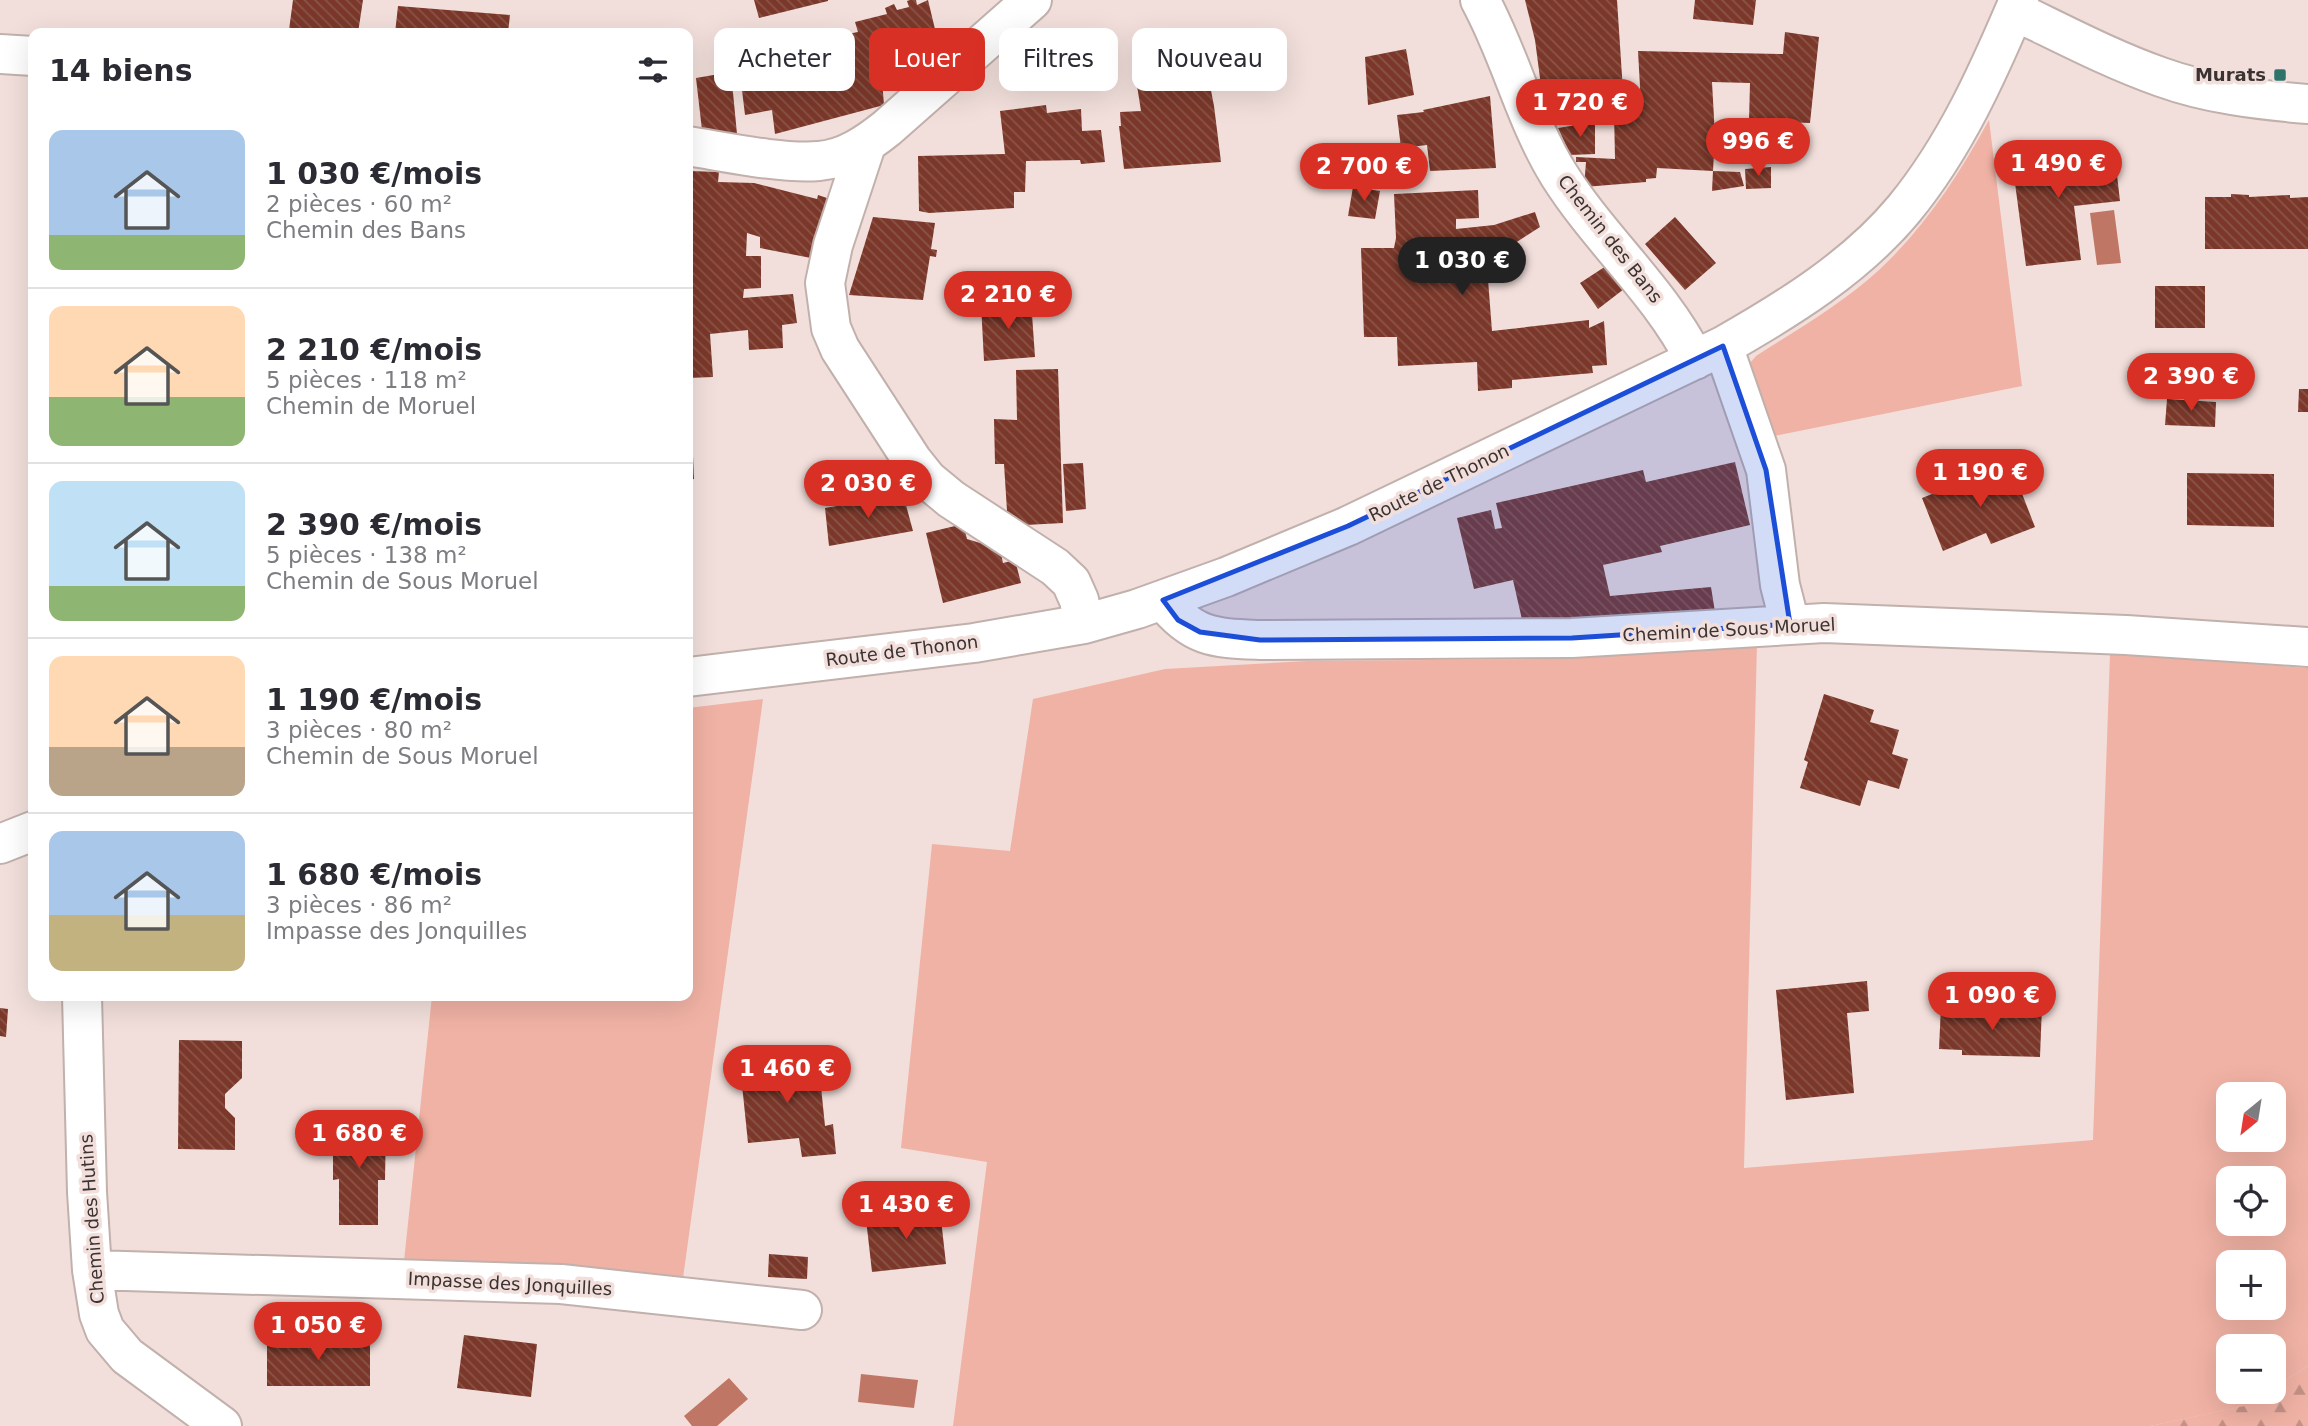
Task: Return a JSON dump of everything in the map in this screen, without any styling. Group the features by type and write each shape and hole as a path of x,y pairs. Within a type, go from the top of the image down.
{"street":[{"path":"693,147 796,161 821,161 842,156 866,145 1032,0"},
{"name":"Chemin des Bans","path":"1480,0 1492,22 1525,108 1557,172 1575,200 1675,323 1709,353 1766,470 1780,585 1790,624"},
{"path":"2017,6 2104,54 2162,78 2219,93 2308,104"},
{"name":"Route de Thonon","path":"693,676 974,643 1084,624 1163,600 1348,526 1709,353 1763,323 1837,272 1872,243 1904,209 1955,135 2017,6"},
{"path":"0,54 28,56"},
{"path":"866,145 833,245 825,283 831,328 840,349 912,460 928,480 951,499 1055,568 1071,582 1079,600 1084,624"},
{"name":"Chemin de Sous Moruel","path":"1163,600 1178,620 1188,627 1232,639 1251,640 1572,638 1790,624 2079,633 2308,647"},
{"path":"0,844 28,833"},
{"name":"Chemin des Hutins","path":"82,1001 92,1270 99,1314 115,1344 146,1371 222,1426"},
{"name":"Impasse des Jonquilles","path":"92,1270 561,1284 802,1310"}],"highlighted area":[{"path":"1723,346 1766,470 1790,624 1572,638 1260,640 1200,632 1178,620 1163,600 1348,526"}],"green space":[{"path":"1989,120 2022,386 1769,437 1750,372 1750,363 1756,356 1850,294 1896,253 1940,200"},
{"path":"1757,643 1744,1168 2093,1140 2110,654 2308,668 2308,1366 2286,1380 2286,1334 2216,1334 2216,1404 2248,1404 2150,1426 953,1426 987,1162 901,1148 932,844 1010,851 1033,699 1165,669 1307,661 1544,659"},
{"path":"763,699 683,1278 404,1261 431,1001 693,1001 693,707"},
{"path":"2308,1366 2308,1426 2150,1426 2247,1404 2286,1404 2286,1380"}],"shaded area":[{"path":"2114,210 2121,263 2097,265 2090,213"},
{"path":"861,1374 918,1380 914,1408 858,1402"},
{"path":"729,1378 748,1399 717,1426 692,1426 684,1416"}],"building":[{"path":"293,0 363,0 359,28 289,28"},
{"path":"754,0 828,0 828,1 759,18"},
{"path":"916,0 917,5 928,0 935,28 869,28 869,91 883,91 884,105 775,134 772,110 745,115 742,91 855,91 855,33 858,32 855,22 887,14 885,8 894,4 897,10 909,7 907,1"},
{"path":"1525,0 1617,0 1623,91 1543,101 1535,40"},
{"path":"1695,0 1756,0 1753,25 1693,19"},
{"path":"398,6 510,15 509,28 396,28"},
{"path":"1785,32 1819,37 1810,123 1749,121 1750,83 1712,82 1715,136 1713,171 1657,168 1656,178 1646,179 1646,182 1584,187 1586,162 1576,162 1576,157 1615,159 1614,111 1641,105 1638,51 1783,54"},
{"path":"1406,49 1414,95 1368,105 1365,57"},
{"path":"714,75 714,91 733,91 737,134 702,130 696,78"},
{"path":"1138,91 1211,91 1221,162 1124,169 1120,112 1141,111"},
{"path":"1490,96 1496,168 1430,171 1427,145 1401,148 1397,115 1424,112 1423,110"},
{"path":"1046,105 1047,113 1081,109 1082,131 1101,130 1105,162 1081,164 1080,160 1026,161 1025,192 1014,192 1014,208 929,213 919,211 918,156 1005,154 1000,111"},
{"path":"1595,122 1595,154 1570,155 1558,128"},
{"path":"2067,146 2069,164 2115,158 2120,201 2074,206 2081,260 2026,266 2011,153"},
{"path":"1771,167 1771,188 1746,189 1745,169"},
{"path":"693,171 719,172 718,182 754,183 817,199 818,195 830,199 816,259 760,248 760,237 747,233 746,256 761,256 761,288 744,289 743,298 793,294 797,323 782,325 783,348 749,350 748,330 710,334 713,377 693,378"},
{"path":"1713,171 1740,172 1744,186 1712,191"},
{"path":"1353,187 1380,191 1375,219 1348,216"},
{"path":"1478,190 1479,218 1456,219 1456,229 1494,225 1535,212 1540,227 1501,252 1486,254 1492,331 1589,320 1589,328 1604,321 1607,365 1592,366 1593,373 1512,380 1512,388 1478,391 1477,362 1398,366 1397,337 1364,337 1361,248 1394,248 1394,194"},
{"path":"2231,194 2249,197 2308,197 2308,249 2205,249 2205,197 2231,197"},
{"path":"873,217 935,223 931,249 937,250 936,257 930,256 923,300 849,295"},
{"path":"1675,217 1716,263 1685,290 1645,244"},
{"path":"1606,266 1624,289 1598,309 1580,283"},
{"path":"2155,286 2205,286 2205,328 2155,328"},
{"path":"1031,300 1035,357 984,361 981,304"},
{"path":"1058,369 1063,523 1008,526 1004,464 995,464 994,419 1017,420 1016,370"},
{"path":"2299,389 2308,389 2308,412 2298,412"},
{"path":"2167,399 2216,402 2215,427 2165,425"},
{"path":"1735,462 1750,525 1660,546 1662,552 1603,565 1610,596 1711,587 1715,612 1523,624 1513,580 1474,589 1457,518 1491,510 1495,529 1502,528 1496,503 1643,470 1646,482"},
{"path":"1083,463 1086,509 1066,511 1063,464"},
{"path":"2010,463 2035,527 1991,544 1986,533 1943,551 1922,498"},
{"path":"2187,473 2274,474 2274,527 2187,525"},
{"path":"903,494 913,531 829,546 825,508 861,502 861,499 865,498 865,501"},
{"path":"959,525 965,531 967,539 1000,549 1003,563 1015,560 1021,583 943,603 926,533"},
{"path":"1824,694 1874,710 1870,722 1899,730 1892,754 1908,759 1899,789 1868,780 1860,806 1800,788 1808,762 1804,760"},
{"path":"1867,981 1869,1011 1847,1013 1854,1093 1786,1100 1776,990"},
{"path":"1941,1005 1965,1006 1965,1010 2017,1012 2017,1006 2042,1006 2040,1057 1962,1055 1962,1050 1939,1049"},
{"path":"0,1008 8,1009 6,1037 0,1036"},
{"path":"179,1040 242,1041 242,1078 225,1094 225,1108 235,1118 235,1150 178,1149"},
{"path":"818,1057 825,1126 833,1124 836,1154 802,1157 799,1138 748,1143 740,1065"},
{"path":"333,1121 386,1122 385,1180 378,1180 378,1225 339,1225 339,1179 333,1180"},
{"path":"940,1210 946,1264 872,1272 866,1219"},
{"path":"769,1254 808,1257 807,1279 768,1277"},
{"path":"464,1335 537,1344 531,1397 457,1388"},
{"path":"267,1339 370,1339 370,1386 267,1386"}],"place":[{"name":"Murats","path":"2280,75"}]}
